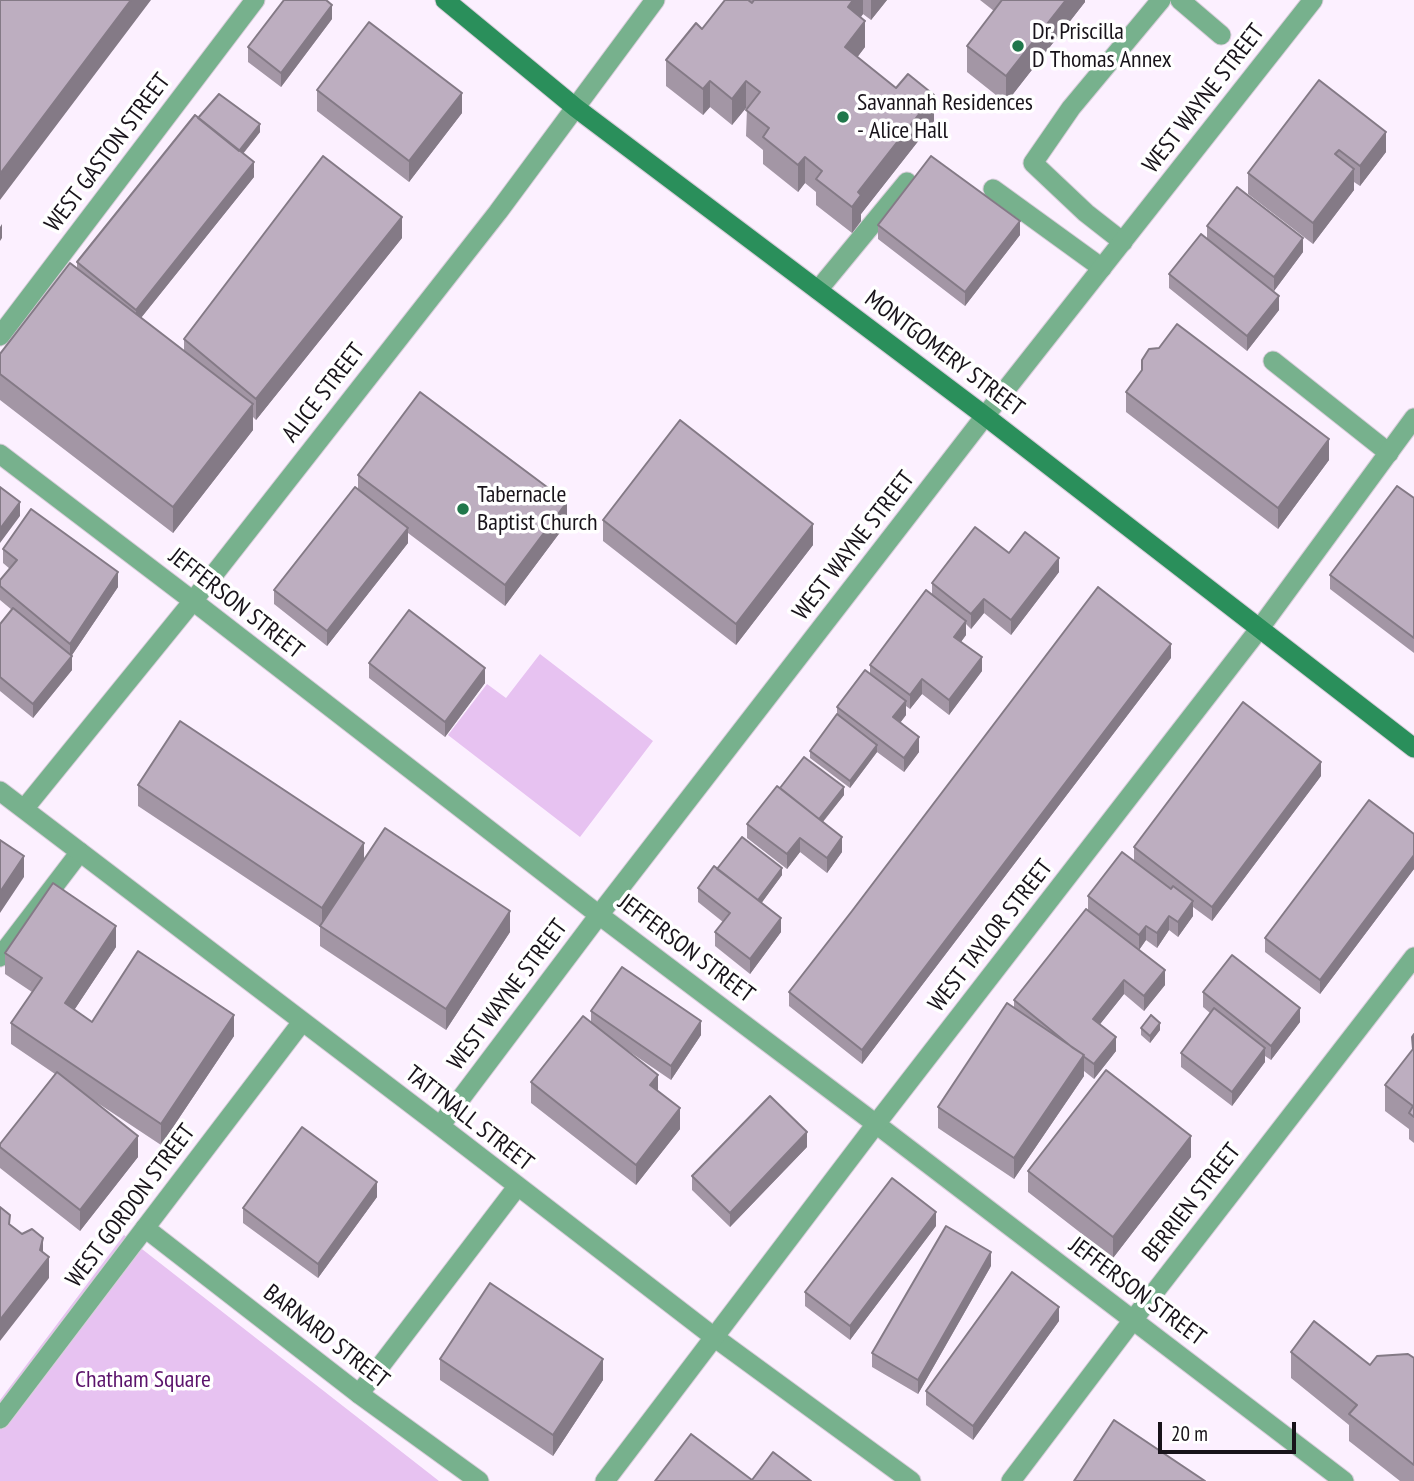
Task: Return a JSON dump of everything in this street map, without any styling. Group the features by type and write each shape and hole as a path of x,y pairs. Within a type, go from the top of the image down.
{"main road":[{"name":"MONTGOMERY STREET","path":"444,0 576,108 985,416 1414,748"}],"street":[{"name":"WEST GASTON STREET","path":"0,336 255,0"},
{"name":"ALICE STREET","path":"24,809 193,601 498,212 655,0"},
{"path":"1123,242 1086,213 1033,163 1071,108 1161,0"},
{"path":"1180,0 1221,36"},
{"name":"WEST WAYNE STREET","path":"440,1126 599,915 985,416 1313,0"},
{"path":"818,290 907,182"},
{"path":"993,189 1102,268"},
{"path":"1273,361 1389,453"},
{"name":"WEST TAYLOR STREET","path":"605,1481 876,1124 1260,628 1414,418"},
{"name":"JEFFERSON STREET","path":"0,454 599,915 1344,1481"},
{"name":"TATTNALL STREET","path":"0,791 714,1337 911,1481"},
{"path":"0,957 80,852"},
{"name":"BERRIEN STREET","path":"1011,1481 1414,957"},
{"name":"WEST GORDON STREET","path":"0,1419 302,1022"},
{"path":"359,1394 517,1187"},
{"name":"BARNARD STREET","path":"145,1228 359,1394 479,1481"}],"green space":[{"path":"540,654 653,741 580,837 448,735 487,684 506,698"},
{"name":"Chatham Square","path":"124,1235 439,1481 0,1481 0,1400"}],"building":[{"path":"0,0 131,0 0,174"},
{"path":"284,0 326,0 332,5 281,73 248,47"},
{"name":"Savannah Residences - Alice Hall","path":"725,0 748,0 752,3 754,0 853,0 848,7 865,21 845,47 896,88 908,74 934,95 858,192 861,195 852,207 816,179 822,171 805,157 798,165 763,137 769,128 746,110 760,92 746,81 732,99 710,81 703,89 666,60 696,23 702,29"},
{"path":"1002,0 1066,0 1006,76 967,46"},
{"path":"369,22 462,93 409,161 317,90"},
{"path":"1319,80 1386,132 1360,166 1339,150 1335,154 1354,169 1313,223 1248,173"},
{"path":"219,94 260,124 239,151 198,118"},
{"path":"195,115 254,162 136,310 77,262"},
{"path":"323,156 402,217 256,399 184,339"},
{"path":"931,156 1020,221 965,292 878,225"},
{"path":"1237,187 1303,238 1274,277 1207,226"},
{"path":"1201,234 1279,296 1247,336 1169,274"},
{"path":"70,263 253,404 173,507 0,374 0,354"},
{"path":"1177,324 1329,439 1278,508 1126,392 1142,370 1142,360 1149,349 1159,348"},
{"name":"Tabernacle Baptist Church","path":"420,392 567,502 505,585 358,475"},
{"path":"680,420 813,524 736,624 603,520"},
{"path":"1397,486 1414,498 1414,638 1330,575"},
{"path":"0,487 20,502 0,529"},
{"path":"355,487 408,528 327,631 274,590"},
{"path":"31,509 118,572 70,644 0,586 0,580 17,560 3,549"},
{"path":"975,527 1009,553 1025,532 1059,558 1011,620 984,599 971,614 932,583"},
{"path":"1098,587 1171,644 862,1050 789,992"},
{"path":"926,590 966,621 954,637 982,657 949,700 922,679 910,695 870,665"},
{"path":"13,608 72,656 33,704 0,677 0,624"},
{"path":"409,610 485,668 445,722 369,663"},
{"path":"865,670 906,701 893,717 919,737 904,758 837,707"},
{"path":"1243,702 1321,762 1212,907 1134,847"},
{"path":"837,714 877,745 850,781 810,751"},
{"path":"180,721 364,843 322,908 138,785"},
{"path":"804,757 844,787 819,819 780,788"},
{"path":"777,786 842,837 827,858 800,838 787,854 747,824"},
{"path":"1369,800 1414,834 1414,855 1320,980 1265,938"},
{"path":"385,828 510,911 446,1009 320,926"},
{"path":"742,837 782,868 758,900 717,869"},
{"path":"0,840 24,856 0,892"},
{"path":"1122,852 1171,889 1173,886 1193,901 1178,922 1169,916 1157,933 1146,926 1139,935 1088,896"},
{"path":"714,866 781,918 750,959 715,932 730,913 698,888"},
{"path":"53,883 116,926 65,1003 92,1022 138,951 234,1015 161,1124 11,1023 42,978 5,953"},
{"path":"1086,909 1165,970 1144,996 1124,980 1093,1019 1116,1037 1094,1064 1014,1000"},
{"path":"1232,955 1300,1008 1271,1046 1203,992"},
{"path":"622,967 701,1021 671,1066 591,1011"},
{"path":"1007,1003 1084,1055 1014,1158 938,1107"},
{"path":"1214,1008 1265,1048 1232,1092 1181,1053"},
{"path":"1151,1015 1160,1023 1150,1036 1141,1028"},
{"path":"583,1016 658,1075 650,1085 680,1108 636,1165 531,1082"},
{"path":"1414,1034 1414,1117 1409,1113 1413,1106 1385,1085 1413,1049"},
{"path":"1106,1070 1191,1136 1113,1237 1028,1171"},
{"path":"57,1072 138,1136 80,1210 0,1147"},
{"path":"770,1096 807,1132 730,1213 692,1176"},
{"path":"302,1127 377,1182 318,1264 243,1208"},
{"path":"892,1178 936,1212 850,1326 805,1292"},
{"path":"0,1207 10,1215 9,1224 22,1234 32,1229 43,1238 40,1250 49,1257 0,1320"},
{"path":"946,1226 991,1252 918,1380 872,1353"},
{"path":"1012,1272 1059,1307 973,1426 926,1391"},
{"path":"490,1283 603,1359 553,1435 440,1359"},
{"path":"1314,1321 1370,1365 1377,1356 1408,1354 1414,1358 1414,1465 1349,1414 1357,1405 1291,1352"},
{"path":"1114,1420 1205,1481 1074,1481"},
{"path":"691,1434 752,1480 773,1452 811,1481 655,1481"}],"place":[{"name":"Dr. Priscilla D Thomas Annex","path":"1018,46"},
{"name":"Savannah Residences - Alice Hall","path":"843,117"},
{"name":"Tabernacle Baptist Church","path":"463,509"}]}
